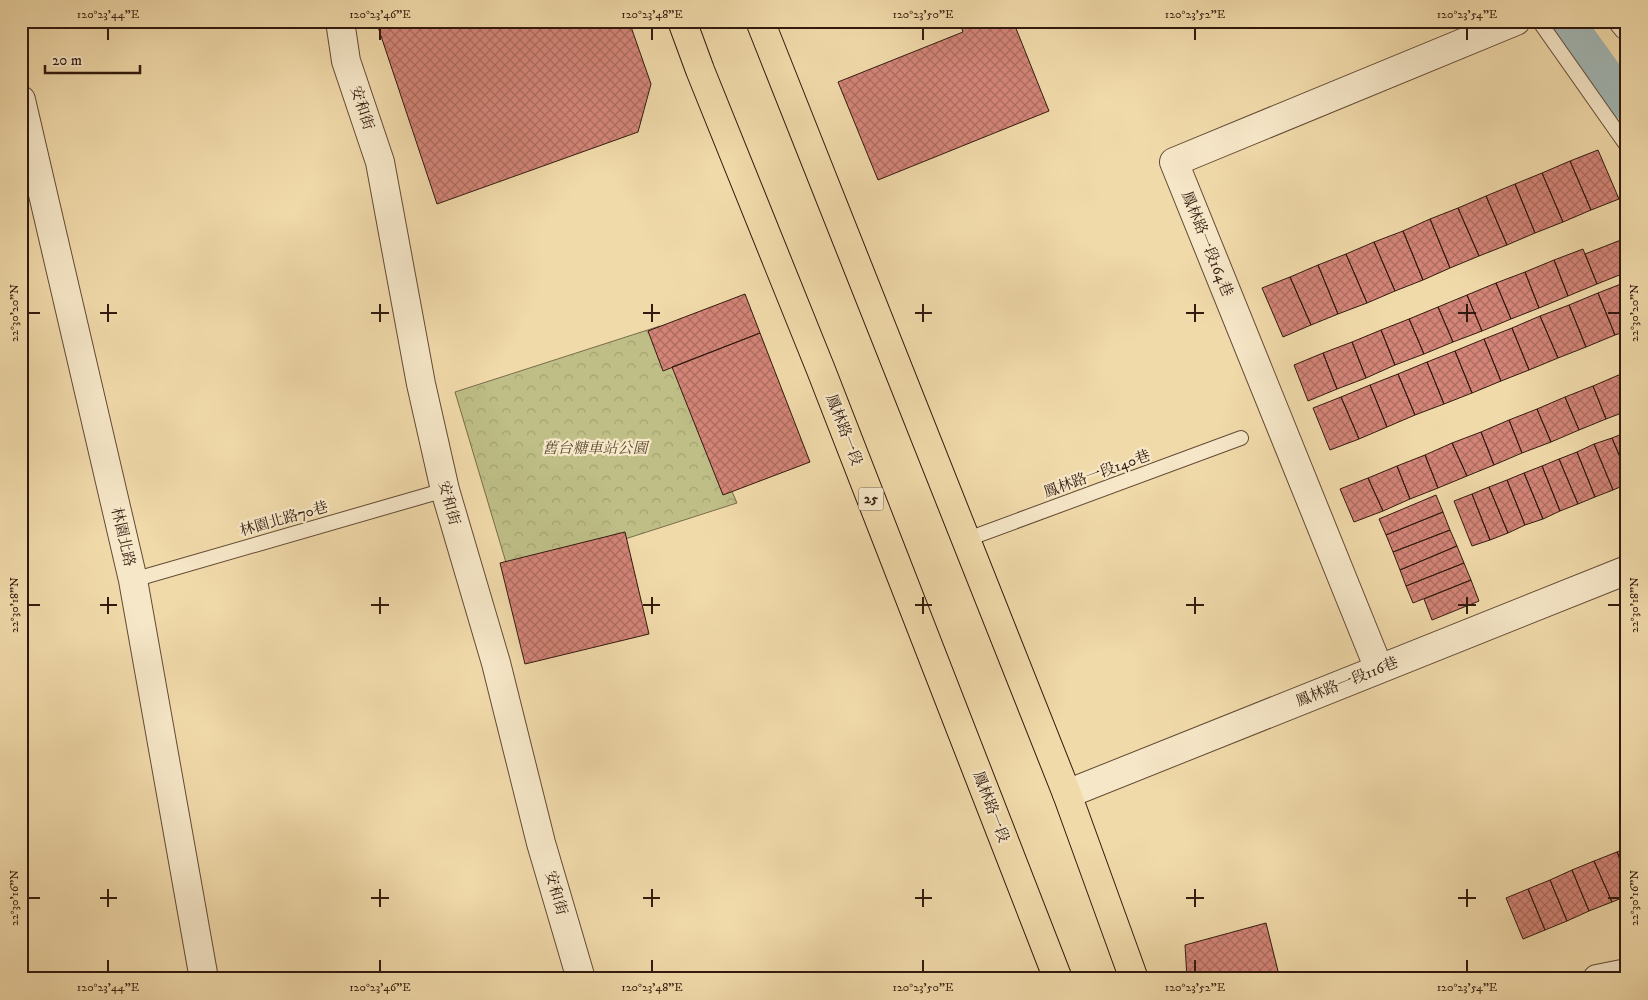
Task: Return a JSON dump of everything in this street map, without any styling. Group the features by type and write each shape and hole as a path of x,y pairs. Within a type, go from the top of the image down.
{"main road":[{"name":"鳳林路一段","path":"682,21 707,88 821,370 1058,979"},
{"path":"760,21 1067,794 1134,979"}],"street":[{"name":"安和街","path":"340,21 346,61 380,162 421,384 444,490 496,663 541,843 581,979"},
{"name":"鳳林路一段164巷","path":"1379,669 1174,162 1516,21"},
{"path":"1624,21 1627,26"},
{"name":"林園北路","path":"21,100 133,580 204,979"},
{"name":"鳳林路一段116巷","path":"1067,794 1627,570"},
{"path":"1597,979 1627,973"}],"lane":[{"path":"1539,21 1627,146"},
{"name":"鳳林路一段140巷","path":"965,540 1241,438"},
{"name":"林園北路70巷","path":"133,580 444,490"}],"green space":[{"name":"舊台糖車站公園","path":"660,326 737,503 510,576 455,392"}],"building":[{"path":"376,21 629,21 651,84 638,132 437,204"},
{"path":"959,21 1013,21 1049,111 878,180 838,82 963,32"},
{"path":"1598,150 1619,199 1591,210 1570,161"},
{"path":"1570,161 1591,210 1563,222 1542,173"},
{"path":"1542,173 1563,222 1535,233 1515,184"},
{"path":"1515,184 1535,233 1507,245 1486,196"},
{"path":"1486,196 1507,245 1479,256 1458,208"},
{"path":"1458,208 1479,256 1450,268 1430,219"},
{"path":"1430,219 1450,268 1423,280 1403,231"},
{"path":"1403,231 1423,280 1395,291 1374,242"},
{"path":"1621,240 1627,255 1627,272 1597,284 1585,254"},
{"path":"1374,242 1395,291 1367,303 1346,254"},
{"path":"1583,249 1597,284 1568,296 1554,260"},
{"path":"1346,254 1367,303 1338,314 1318,265"},
{"path":"1554,260 1568,296 1539,308 1525,272"},
{"path":"1318,265 1338,314 1311,325 1290,277"},
{"path":"1525,272 1539,308 1511,319 1496,283"},
{"path":"1290,277 1311,325 1283,337 1262,288"},
{"path":"1626,282 1627,331 1615,335 1598,293"},
{"path":"1496,283 1511,319 1482,331 1467,295"},
{"path":"1598,293 1615,335 1586,347 1569,305"},
{"path":"745,294 760,333 663,371 648,331"},
{"path":"1467,295 1482,331 1453,342 1438,307"},
{"path":"1569,305 1586,347 1558,358 1540,316"},
{"path":"1438,307 1453,342 1424,354 1409,319"},
{"path":"1540,316 1558,358 1529,370 1512,328"},
{"path":"1409,319 1424,354 1395,365 1381,330"},
{"path":"1512,328 1529,370 1501,381 1484,339"},
{"path":"1381,330 1395,365 1366,378 1352,342"},
{"path":"760,333 810,462 723,495 672,367"},
{"path":"1484,339 1501,381 1472,393 1455,351"},
{"path":"1352,342 1366,378 1337,389 1323,353"},
{"path":"1455,351 1472,393 1444,404 1427,362"},
{"path":"1323,353 1337,389 1308,401 1294,365"},
{"path":"1427,362 1444,404 1415,415 1398,374"},
{"path":"1398,374 1415,415 1387,427 1370,385"},
{"path":"1621,374 1627,389 1627,411 1606,419 1593,386"},
{"path":"1370,385 1387,427 1359,439 1341,397"},
{"path":"1593,386 1606,419 1579,430 1565,397"},
{"path":"1341,397 1359,439 1330,450 1313,408"},
{"path":"1565,397 1579,430 1551,442 1537,409"},
{"path":"1537,409 1551,442 1522,453 1509,420"},
{"path":"1509,420 1522,453 1494,465 1481,432"},
{"path":"1481,432 1494,465 1467,476 1452,443"},
{"path":"1627,432 1627,474 1612,438"},
{"path":"1612,438 1627,474 1627,484 1613,490 1594,444"},
{"path":"1452,443 1467,476 1438,488 1425,455"},
{"path":"1594,444 1613,490 1595,497 1577,452"},
{"path":"1577,452 1595,497 1578,504 1559,459"},
{"path":"1425,455 1438,488 1410,499 1397,466"},
{"path":"1559,459 1578,504 1560,511 1542,466"},
{"path":"1397,466 1410,499 1383,511 1368,478"},
{"path":"1542,466 1560,511 1543,519 1524,473"},
{"path":"1524,473 1543,519 1525,525 1507,480"},
{"path":"1368,478 1383,511 1354,522 1340,489"},
{"path":"1507,480 1525,525 1508,533 1489,487"},
{"path":"1489,487 1508,533 1490,540 1472,494"},
{"path":"1472,494 1490,540 1472,546 1454,501"},
{"path":"1436,495 1443,512 1386,535 1379,519"},
{"path":"1443,512 1450,530 1393,552 1386,535"},
{"path":"1450,530 1457,546 1400,570 1393,552"},
{"path":"625,532 649,634 525,664 500,563"},
{"path":"1457,546 1464,563 1406,586 1400,570"},
{"path":"1464,563 1471,580 1413,603 1406,586"},
{"path":"1471,580 1479,601 1432,620 1424,599"},
{"path":"1627,848 1627,876 1617,852"},
{"path":"1617,852 1627,876 1627,896 1612,902 1594,861"},
{"path":"1594,861 1612,902 1589,911 1572,870"},
{"path":"1572,870 1589,911 1567,921 1550,880"},
{"path":"1550,880 1567,921 1545,930 1528,889"},
{"path":"1528,889 1545,930 1523,939 1506,898"},
{"path":"1266,923 1280,979 1187,979 1185,945"}],"waterway":[{"path":"1567,21 1627,104"}]}
